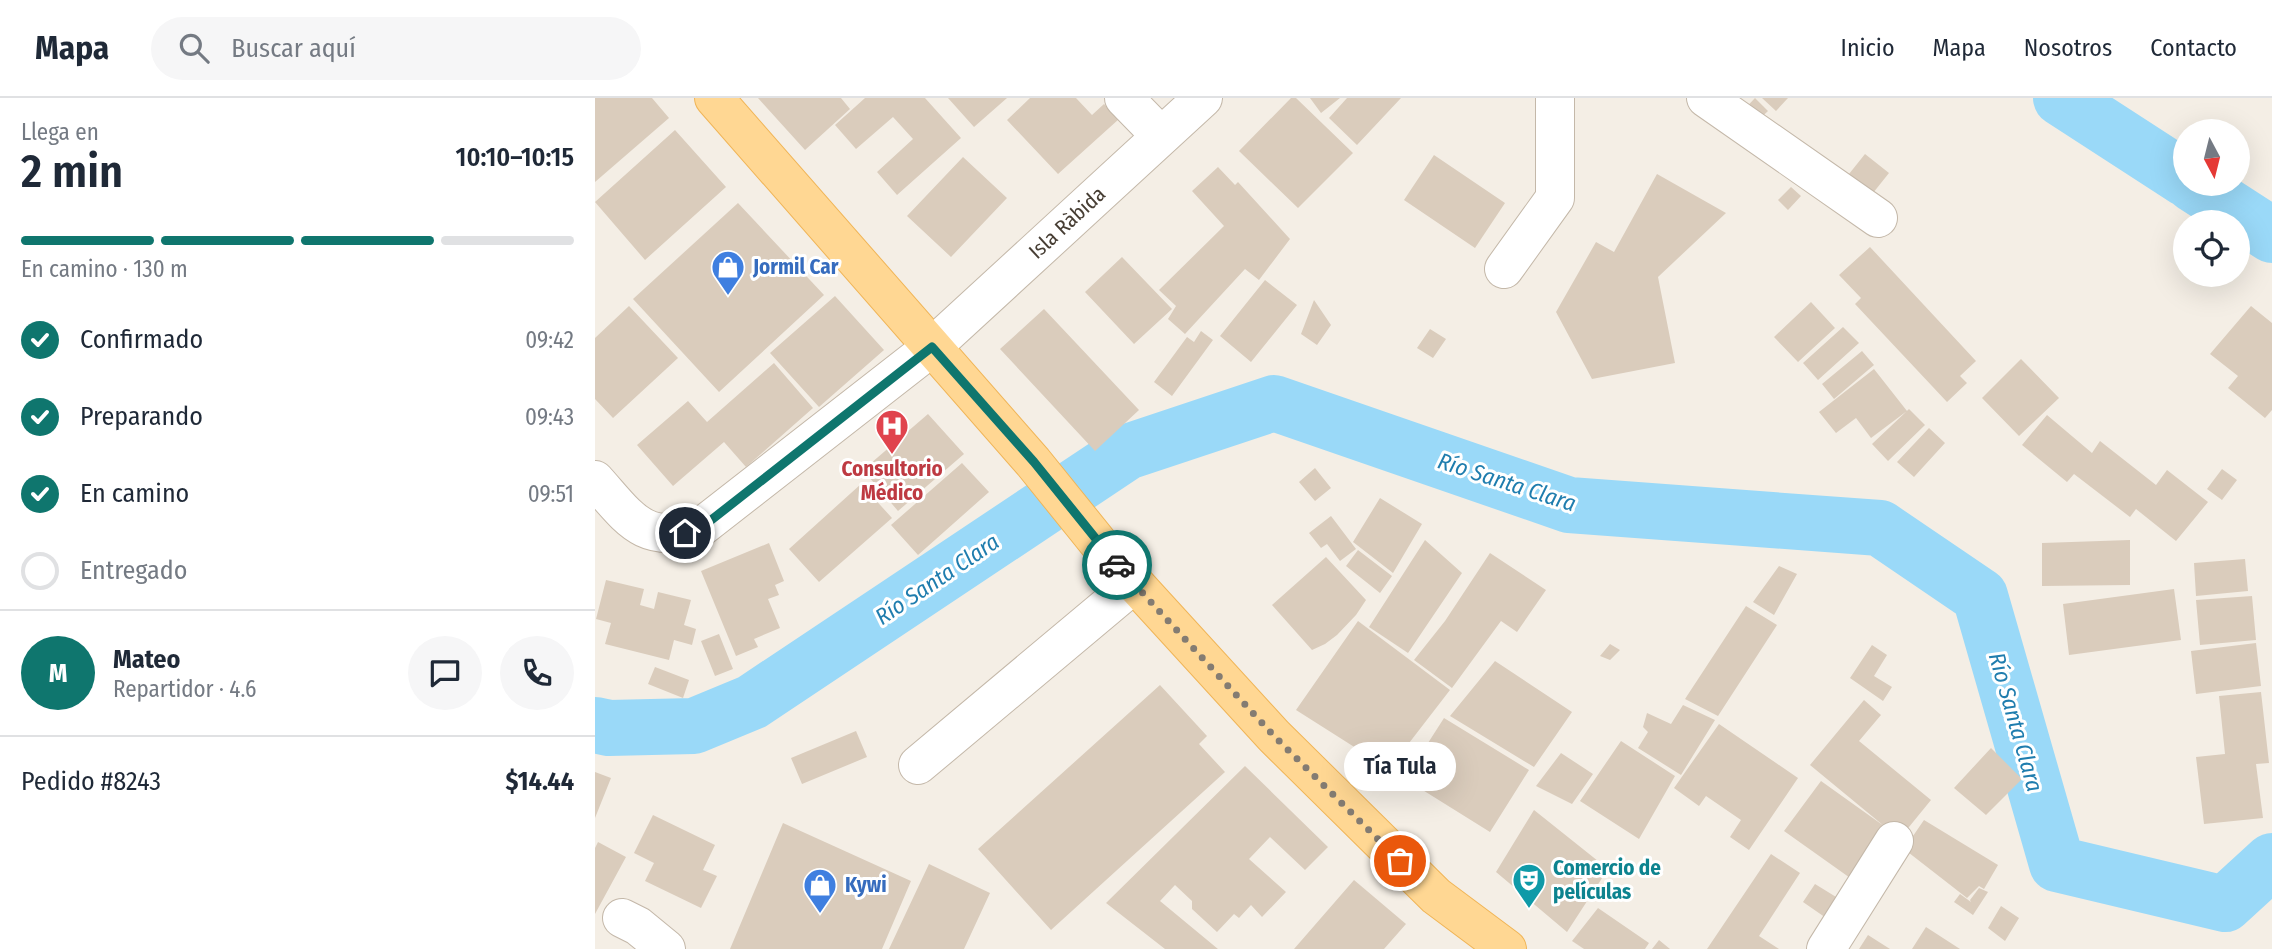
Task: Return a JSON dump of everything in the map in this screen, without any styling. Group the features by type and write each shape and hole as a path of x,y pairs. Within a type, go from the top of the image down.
{"main road":[{"path":"714,98 1034,462 1104,550 1274,736 1427,887 1507,949"}],"street":[{"path":"1124,98 1161,136"},
{"name":"Isla Ràbida","path":"595,480 635,525 669,534 701,528 932,347 1203,98"},
{"path":"1504,269 1555,198 1555,98"},
{"path":"1706,98 1878,218"},
{"path":"918,765 1134,584"},
{"path":"1826,949 1893,841"},
{"path":"622,918 638,926 666,949"}],"building":[{"path":"595,98 652,98 669,118 595,182"},
{"path":"758,98 841,98 850,109 805,150"},
{"path":"865,98 925,98 961,138 897,195 877,172 913,139 893,117 856,149 835,125"},
{"path":"948,98 1007,98 974,127"},
{"path":"1030,98 1076,98 1092,115 1104,104 1119,119 1058,174 1007,120"},
{"path":"1291,98 1296,98 1353,153 1298,208 1239,151"},
{"path":"1310,98 1340,98 1321,113"},
{"path":"1347,98 1401,98 1357,145 1329,118"},
{"path":"1755,98 1768,111 1750,128 1738,116"},
{"path":"1762,98 1788,98 1776,111"},
{"path":"675,130 726,187 645,260 595,202"},
{"path":"1865,154 1889,173 1873,193 1849,174"},
{"path":"1434,155 1505,203 1475,248 1404,200"},
{"path":"963,157 1007,198 951,257 907,216"},
{"path":"1218,167 1235,185 1238,182 1290,239 1259,280 1245,269 1185,334 1168,319 1176,306 1159,290 1224,226 1192,191"},
{"path":"1657,174 1726,213 1658,277 1675,363 1592,379 1556,312 1596,242 1614,252"},
{"path":"1791,187 1801,196 1788,210 1778,200"},
{"name":"Jormil Car","path":"738,203 824,295 719,392 633,299"},
{"path":"1870,247 1976,361 1960,376 1967,383 1947,402 1855,304 1861,298 1839,275"},
{"path":"1122,257 1172,309 1134,344 1085,292"},
{"path":"1265,280 1297,305 1251,362 1220,336"},
{"path":"835,296 884,350 819,407 770,353"},
{"path":"1314,300 1331,325 1317,345 1301,334"},
{"path":"1811,302 1835,328 1798,362 1774,337"},
{"path":"629,306 678,358 613,418 595,399 595,338"},
{"path":"2251,306 2272,323 2272,410 2265,418 2228,388 2238,376 2210,354"},
{"path":"1044,309 1139,410 1095,451 1000,349"},
{"path":"1843,327 1859,343 1818,380 1803,363"},
{"path":"1430,329 1446,339 1433,358 1417,348"},
{"path":"1201,331 1213,340 1172,396 1154,382 1187,337 1194,342"},
{"path":"1862,351 1874,365 1834,399 1822,384"},
{"path":"2021,359 2059,398 2019,436 1982,398"},
{"path":"774,363 813,408 746,467 724,442 673,486 637,445 688,401 707,422"},
{"path":"1874,369 1907,411 1871,438 1856,418 1836,433 1819,412"},
{"path":"1909,409 1925,425 1888,461 1872,444"},
{"path":"928,414 964,454 898,511 863,470"},
{"path":"2047,415 2092,453 2100,441 2156,485 2167,470 2208,502 2176,541 2136,509 2130,517 2074,474 2067,482 2022,445"},
{"path":"1929,428 1945,443 1914,477 1897,462"},
{"path":"962,463 989,492 918,555 891,525"},
{"path":"1315,468 1331,488 1315,501 1299,482"},
{"path":"2222,469 2237,480 2222,500 2207,489"},
{"path":"861,484 892,518 819,582 789,549"},
{"path":"1380,498 1422,524 1393,573 1353,542"},
{"path":"1331,516 1356,549 1340,561 1327,544 1321,548 1309,533"},
{"path":"1425,540 1462,573 1408,653 1369,627"},
{"path":"2130,540 2130,585 2042,586 2042,543"},
{"path":"769,543 784,581 775,585 779,595 768,599 780,628 754,639 758,647 736,656 701,571"},
{"path":"1358,550 1392,576 1380,593 1346,566"},
{"path":"1490,553 1546,590 1517,632 1501,621 1452,688 1414,660 1445,621"},
{"path":"1326,557 1366,600 1337,635 1312,650 1272,605"},
{"path":"2245,559 2248,591 2196,596 2194,563"},
{"path":"1779,566 1797,574 1774,615 1753,602"},
{"path":"606,580 644,589 640,605 654,609 658,592 691,600 684,625 696,629 692,645 674,640 669,660 605,644 611,623 596,619"},
{"path":"2174,589 2181,640 2069,655 2063,604"},
{"path":"2252,596 2256,640 2200,645 2196,600"},
{"path":"1746,606 1777,625 1718,716 1685,699"},
{"path":"1358,621 1450,690 1389,769 1296,710"},
{"path":"719,634 733,669 715,676 701,641"},
{"path":"2256,643 2261,686 2196,694 2191,651"},
{"path":"1610,644 1620,650 1610,660 1600,656"},
{"path":"1872,645 1887,655 1874,676 1892,687 1883,701 1850,678"},
{"path":"1495,661 1572,712 1534,767 1450,716"},
{"path":"655,667 689,680 683,698 648,684"},
{"path":"1160,685 1207,736 1199,744 1225,772 1051,930 978,849"},
{"path":"2261,692 2269,763 2256,764 2263,818 2204,824 2196,757 2225,754 2219,696"},
{"path":"1864,700 1881,715 1859,741 1931,800 1900,838 1853,880 1784,831 1821,781 1884,826 1810,765"},
{"path":"1683,705 1715,720 1681,775 1638,748 1648,732 1643,727 1647,713 1671,724"},
{"path":"1444,718 1529,770 1490,832 1405,779"},
{"path":"1719,724 1798,778 1749,850 1730,837 1741,820 1706,796 1699,806 1674,788"},
{"path":"856,731 867,757 802,784 791,758"},
{"path":"1621,741 1675,776 1639,839 1580,801"},
{"path":"1991,748 2022,779 1986,815 1954,788"},
{"path":"1561,753 1593,774 1572,804 1536,786"},
{"path":"1245,766 1328,847 1305,870 1270,837 1249,859 1286,892 1262,917 1251,905 1239,918 1234,914 1217,932 1192,909 1192,901 1175,885 1160,901 1218,949 1165,949 1106,903"},
{"path":"595,772 611,778 595,818"},
{"path":"1534,810 1608,869 1567,932 1496,872"},
{"path":"653,815 715,845 703,870 717,876 701,908 645,881 654,863 634,853"},
{"path":"1924,820 1998,865 1984,889 1979,886 1967,898 1904,849"},
{"name":"Kywi","path":"783,823 911,881 882,949 730,949"},
{"path":"598,842 626,857 595,914 595,848"},
{"path":"1771,854 1800,873 1759,936 1779,949 1707,949"},
{"path":"929,864 990,893 964,949 889,949"},
{"path":"1354,880 1406,924 1384,949 1294,949"},
{"path":"1815,884 1841,900 1829,920 1803,902"},
{"path":"1979,888 1988,892 1973,915 1954,902 1960,894 1971,902"},
{"path":"2001,906 2019,918 2005,941 1988,928"},
{"path":"1598,908 1649,943 1645,949 1584,949 1572,941"},
{"path":"1926,927 1960,949 1912,949"},
{"path":"1868,935 1890,949 1859,949"},
{"path":"1659,940 1670,949 1652,949"}],"waterway":[{"path":"2061,98 2173,171"},
{"path":"2212,196 2272,235"},
{"name":"Río Santa Clara","path":"595,725 609,728 694,726 752,702 1127,452 1274,403 1569,505 1880,528 1980,596 2057,864 2225,904 2272,861"}],"way so far":[{"path":"1117,565 1274,736 1400,861"}],"place":[{"name":"Jormil Car","path":"728,297"},
{"name":"Consultorio Médico","path":"892,456"},
{"name":"Tía Tula","path":"1400,861"},
{"name":"Comercio de películas","path":"1529,910"},
{"name":"Kywi","path":"820,915"}],"route":[{"path":"685,533 701,528 932,347 1034,462 1117,565"}]}
